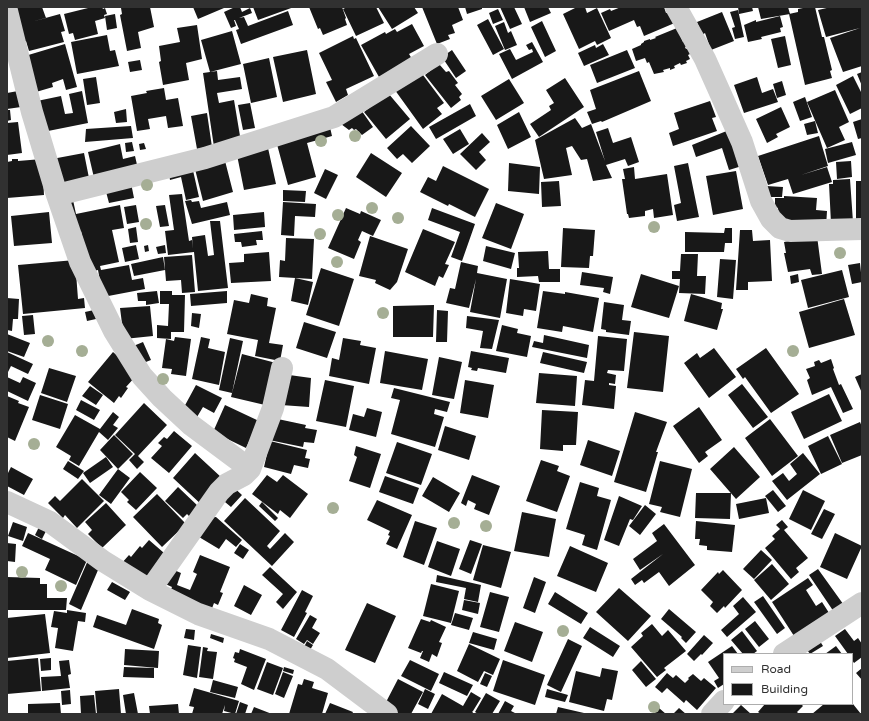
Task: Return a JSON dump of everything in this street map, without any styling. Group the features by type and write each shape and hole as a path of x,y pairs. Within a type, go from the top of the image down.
{"street":[{"path":"676,7 705,59 742,142 761,201 771,219 780,228 790,231 862,229"},
{"path":"7,11 32,112 49,164 57,195 80,262 114,331 142,376 162,398 191,425 250,469"},
{"path":"57,195 205,158 334,117 437,54"},
{"path":"150,590 219,492 227,484 244,475 250,469 273,408 282,368"},
{"path":"7,502 50,522 103,561 150,590 198,614 269,639 327,669 386,714"},
{"path":"786,653 862,603"},
{"path":"712,714 723,701"}],"building":[{"path":"9,7 42,7 46,18 60,14 65,31 61,32 64,42 29,51 26,41 20,43"},
{"path":"92,7 105,8 107,14 104,15 105,18 95,21 98,34 75,40 73,33 69,34 64,14"},
{"path":"150,7 154,27 138,32 141,48 127,51 120,15 122,14 121,8"},
{"path":"193,7 223,7 224,8 198,19"},
{"path":"235,7 240,7 242,12 250,8 252,13 239,18 244,17 248,26 288,11 293,25 241,44 236,30 239,29 235,20 236,26 231,28 224,12"},
{"path":"253,7 294,7 258,20"},
{"path":"309,7 342,7 347,25 323,35 320,28 318,29"},
{"path":"347,7 376,7 384,23 356,36 343,9"},
{"path":"378,7 414,7 418,13 392,29"},
{"path":"422,7 458,7 463,20 452,25 455,33 448,35 450,39 437,44"},
{"path":"465,7 482,7 482,9 467,14"},
{"path":"500,7 514,7 522,24 510,29"},
{"path":"524,7 548,7 551,13 530,22"},
{"path":"577,7 585,7 587,13 597,8 611,38 597,45 595,41 579,49 563,14"},
{"path":"621,7 664,7 666,13 672,11 677,22 644,36 640,26 637,27 634,20 609,31 601,13 610,9 611,11"},
{"path":"738,7 752,7 753,11 739,14"},
{"path":"758,7 788,7 790,14 761,19"},
{"path":"815,7 832,70 830,71 832,78 805,85 789,14 798,12 798,9"},
{"path":"831,7 862,7 862,66 843,72 830,38 860,28 826,37 818,10"},
{"path":"498,9 503,20 493,24 489,13"},
{"path":"738,10 744,37 735,39 732,28 735,27 730,12"},
{"path":"722,12 734,41 711,50 705,33 702,35 697,22"},
{"path":"115,14 117,28 107,30 105,16"},
{"path":"780,16 783,27 780,28 781,32 748,42 744,25 756,20 756,22"},
{"path":"488,19 504,49 493,55 477,25"},
{"path":"542,21 556,51 545,57 531,27"},
{"path":"504,22 508,33 511,31 517,45 505,50 495,26"},
{"path":"412,24 424,46 409,54 412,59 379,77 361,45 385,32 386,34 395,29 397,32"},
{"path":"197,25 202,59 186,63 189,80 163,85 159,62 161,61 159,46 180,42 177,28"},
{"path":"677,28 683,42 685,41 687,46 685,47 686,49 688,48 690,54 688,55 690,59 686,61 687,63 681,65 680,63 674,66 675,68 663,70 664,72 654,74 649,62 647,63 645,58 636,61 632,49 641,45 644,41 656,38 655,37"},
{"path":"232,31 241,64 210,72 201,40"},
{"path":"107,35 110,51 115,50 119,66 77,74 71,42"},
{"path":"353,36 354,39 356,38 374,76 346,89 348,95 336,102 326,82 332,80 319,53"},
{"path":"785,36 791,65 778,68 771,39"},
{"path":"532,42 543,62 512,79 499,54 510,49 516,60 533,52 532,49 529,50 526,45"},
{"path":"65,44 77,87 66,90 63,79 52,83 53,87 36,92 25,56"},
{"path":"603,44 609,55 584,66 578,53 595,45 596,48"},
{"path":"307,50 316,94 283,102 273,57"},
{"path":"452,50 466,71 456,78 442,57"},
{"path":"627,50 635,68 597,83 590,65"},
{"path":"269,58 277,97 251,103 243,64"},
{"path":"140,60 142,70 130,72 128,62"},
{"path":"439,64 446,72 449,71 458,83 455,85 462,94 459,97 461,100 451,108 425,75"},
{"path":"417,67 444,103 437,108 442,114 423,129 392,86"},
{"path":"217,71 218,80 240,77 242,89 217,93 219,103 234,100 241,142 214,147 203,73"},
{"path":"639,71 651,101 602,122 592,124 587,112 596,109 590,90"},
{"path":"862,72 862,86 857,74"},
{"path":"853,76 862,94 862,108 850,114 836,85"},
{"path":"96,77 100,103 87,105 83,79"},
{"path":"757,77 762,93 773,89 778,102 744,113 734,85"},
{"path":"565,78 584,107 539,137 530,124 551,110 549,106 554,103 546,90"},
{"path":"509,79 524,103 496,120 481,96"},
{"path":"782,81 786,95 777,98 773,84"},
{"path":"164,88 166,100 178,98 183,126 168,128 166,116 148,119 150,129 137,131 131,96 147,93 146,91"},
{"path":"835,90 849,122 839,127 845,140 827,148 807,102"},
{"path":"18,91 21,107 7,109 7,93"},
{"path":"82,91 88,123 43,132 37,101 61,96 65,114 73,113 69,94"},
{"path":"388,93 410,119 386,139 364,112"},
{"path":"805,97 812,117 800,121 793,102"},
{"path":"710,101 716,117 712,118 717,131 673,146 669,133 679,129 674,113"},
{"path":"250,103 255,128 243,130 238,105"},
{"path":"470,104 476,116 436,139 429,127"},
{"path":"359,107 373,127 362,135 356,129 354,130 352,128 349,130 337,121"},
{"path":"781,107 790,127 776,134 778,137 767,143 756,119"},
{"path":"126,109 127,122 116,123 114,112"},
{"path":"7,110 10,110 11,120 7,121"},
{"path":"519,112 531,137 508,149 497,125"},
{"path":"207,113 212,147 197,149 191,116"},
{"path":"575,118 582,128 591,124 605,161 596,132 608,128 613,143 631,137 639,162 628,166 625,159 606,165 612,178 593,181 587,159 581,160 572,146 566,148 572,175 544,179 535,140"},
{"path":"862,119 862,138 858,139 853,122"},
{"path":"815,121 818,133 807,135 804,124"},
{"path":"18,122 22,153 7,155 7,123"},
{"path":"329,123 332,136 307,143 316,177 288,185 275,137"},
{"path":"131,126 133,138 85,142 86,129"},
{"path":"411,126 430,146 412,163 403,154 397,159 387,148"},
{"path":"734,128 745,165 729,170 722,148 696,157 692,145"},
{"path":"460,129 469,144 453,154 443,139"},
{"path":"482,133 490,142 479,152 486,160 476,170 460,154"},
{"path":"819,136 828,166 801,175 827,167 832,182 793,194 788,179 768,185 758,156"},
{"path":"132,142 134,151 126,152 125,143"},
{"path":"852,142 856,155 828,163 825,149"},
{"path":"144,143 146,149 140,150 139,144"},
{"path":"120,144 123,159 135,156 138,169 95,182 88,152"},
{"path":"268,148 276,184 244,190 237,155"},
{"path":"84,153 90,183 58,189 52,159"},
{"path":"371,153 402,173 386,197 356,177"},
{"path":"224,157 233,192 203,201 194,165"},
{"path":"12,159 18,159 18,161 42,159 44,195 7,198 7,162 12,161"},
{"path":"851,161 852,177 837,179 836,162"},
{"path":"509,163 540,167 539,194 508,191"},
{"path":"688,163 699,217 677,221 674,205 681,203 674,166"},
{"path":"192,166 199,197 186,200 181,177 170,180 169,174"},
{"path":"443,166 489,189 475,217 420,192 428,177 436,181"},
{"path":"634,167 635,179 667,174 673,215 654,218 653,209 645,211 645,216 629,218 627,214 622,179 625,179 623,169"},
{"path":"325,169 338,175 326,199 314,193"},
{"path":"736,171 743,209 713,215 706,176"},
{"path":"850,179 853,222 831,223 829,184 833,184 833,180"},
{"path":"559,181 561,206 542,207 541,182"},
{"path":"856,181 862,181 862,219 856,219"},
{"path":"131,183 134,198 109,203 105,188"},
{"path":"766,186 783,187 782,197 765,197"},
{"path":"283,190 306,191 305,202 283,201"},
{"path":"182,194 189,241 192,240 193,249 192,237 205,235 208,256 214,255 210,221 220,221 228,288 198,291 194,252 168,255 165,231 174,230 169,195"},
{"path":"784,196 817,198 816,210 827,211 826,227 778,224 778,208 775,207 775,198 784,198"},
{"path":"73,200 76,214 120,205 124,228 112,230 119,262 100,266 101,270 129,265 132,280 143,278 145,289 103,297 98,270 86,273 87,260 81,231 77,232 65,201"},
{"path":"191,200 192,202 199,201 201,208 227,202 230,215 192,224 185,201"},
{"path":"283,202 316,204 315,217 295,216 294,236 281,235"},
{"path":"496,203 524,214 511,249 482,238"},
{"path":"136,205 139,222 127,224 124,207"},
{"path":"165,205 169,226 160,227 156,206"},
{"path":"346,208 360,214 361,211 381,220 373,236 362,231 358,240 361,242 354,259 328,248"},
{"path":"432,208 475,224 462,261 451,257 460,232 428,220"},
{"path":"49,212 52,243 14,246 11,216"},
{"path":"264,212 265,227 234,230 233,215"},
{"path":"136,227 138,242 130,243 128,229"},
{"path":"563,228 595,230 593,256 590,256 589,268 561,267"},
{"path":"725,228 732,228 732,243 725,243 724,252 685,252 685,232 724,233"},
{"path":"423,229 455,242 445,264 449,265 443,278 439,276 435,286 405,272"},
{"path":"740,230 752,230 753,241 770,240 772,281 748,282 748,290 736,290"},
{"path":"262,231 263,240 256,240 257,245 242,247 241,242 235,242 234,234"},
{"path":"370,236 408,249 397,282 390,290 375,283 376,280 359,276"},
{"path":"817,236 822,274 812,275 810,269 788,272 784,253 786,253 784,242"},
{"path":"286,238 314,239 312,279 279,277 280,260 285,261"},
{"path":"136,245 139,259 125,262 122,248"},
{"path":"148,245 149,251 145,252 144,246"},
{"path":"165,245 166,253 158,254 156,247"},
{"path":"486,246 515,253 511,269 483,261"},
{"path":"548,251 549,269 560,269 560,282 539,282 538,276 517,277 517,268 519,268 518,252"},
{"path":"269,252 271,281 231,283 229,263 244,262 244,254"},
{"path":"681,254 698,254 697,276 706,276 705,294 679,293 680,279 672,279 672,271 680,271"},
{"path":"192,255 195,292 182,293 181,280 166,281 164,257"},
{"path":"163,257 165,270 134,276 131,264"},
{"path":"720,259 736,260 733,299 717,297"},
{"path":"75,260 78,299 84,298 85,308 23,314 18,265"},
{"path":"461,262 478,266 477,273 507,279 500,318 470,312 476,279 469,308 446,303 450,288 455,289"},
{"path":"860,263 862,282 852,284 848,265"},
{"path":"321,268 354,279 339,326 306,315"},
{"path":"842,270 849,297 808,308 801,280"},
{"path":"582,272 613,277 610,294 603,292 604,288 580,285"},
{"path":"641,274 679,286 669,318 631,307"},
{"path":"798,274 799,282 791,284 790,276"},
{"path":"295,278 313,282 308,305 291,301"},
{"path":"510,279 540,284 536,311 524,309 523,316 506,313"},
{"path":"157,291 159,303 146,305 146,301 138,301 137,293"},
{"path":"160,291 172,291 172,295 185,295 184,332 171,332 171,339 157,338 157,325 168,326 169,304 160,304"},
{"path":"227,291 227,303 191,306 190,294"},
{"path":"543,291 565,294 565,292 599,298 593,332 563,326 562,332 537,328"},
{"path":"251,294 268,298 267,306 276,308 269,343 283,345 280,361 255,356 258,340 227,334 234,300 249,303"},
{"path":"691,294 722,303 721,309 723,309 717,330 684,321"},
{"path":"7,298 19,299 18,319 13,319 12,331 7,330"},
{"path":"844,299 855,335 809,348 799,312"},
{"path":"604,302 624,305 622,320 631,321 629,335 606,332 606,330 601,329"},
{"path":"434,305 433,337 393,337 393,306"},
{"path":"150,306 153,336 124,339 120,308"},
{"path":"94,310 96,319 87,321 85,312"},
{"path":"437,310 448,311 447,342 436,342"},
{"path":"192,313 201,314 199,328 191,326"},
{"path":"33,315 35,334 24,335 22,316"},
{"path":"467,316 499,320 492,349 480,348 483,331 466,328"},
{"path":"304,322 336,332 327,358 296,348"},
{"path":"502,325 518,329 517,333 531,336 527,357 496,351"},
{"path":"634,332 669,336 663,392 627,388"},
{"path":"7,334 30,343 24,357 7,351"},
{"path":"544,335 589,345 587,358 532,347 534,341 543,343"},
{"path":"598,336 627,339 624,371 608,370 607,373 616,375 615,384 609,383 609,385 616,386 614,409 582,405 585,380 594,381"},
{"path":"175,337 191,339 186,376 171,374 172,369 162,368 166,339 174,341"},
{"path":"201,337 210,339 208,348 225,352 219,385 192,379"},
{"path":"230,338 243,341 232,393 219,390"},
{"path":"343,338 361,341 360,345 376,348 369,384 329,376 332,358 339,360"},
{"path":"143,342 151,360 138,365 131,347"},
{"path":"714,348 736,377 709,398 684,363 697,353 700,358"},
{"path":"766,348 799,394 771,413 745,377 743,379 736,369"},
{"path":"385,351 428,359 422,390 380,383"},
{"path":"471,351 509,358 506,373 478,368 477,371 471,370 472,368 468,367"},
{"path":"7,352 33,364 28,374 11,366 8,372 7,371"},
{"path":"113,352 129,366 135,377 126,387 128,388 121,398 119,396 114,403 88,382"},
{"path":"543,352 587,362 584,373 540,363"},
{"path":"242,354 276,363 265,405 231,397"},
{"path":"439,357 462,362 454,399 432,395"},
{"path":"831,359 839,385 841,384 853,409 843,413 831,387 812,395 807,380 810,378 806,369 815,366 814,362 819,360 821,363"},
{"path":"49,368 76,376 67,402 41,393"},
{"path":"539,373 577,376 575,406 536,403"},
{"path":"282,374 311,378 309,407 281,405"},
{"path":"862,374 862,393 855,377"},
{"path":"7,377 20,383 23,377 36,383 28,401 7,391"},
{"path":"325,380 354,386 346,427 316,421"},
{"path":"465,380 494,385 488,418 460,413"},
{"path":"742,384 768,417 753,428 728,395"},
{"path":"196,385 222,398 214,413 203,407 197,417 183,409"},
{"path":"90,386 103,395 96,405 82,396"},
{"path":"394,388 450,402 447,412 435,409 434,414 444,417 435,447 391,434 400,400 391,398"},
{"path":"829,394 842,421 804,439 791,412"},
{"path":"40,395 68,404 60,429 32,420"},
{"path":"7,396 19,401 18,403 29,407 15,441 7,437"},
{"path":"81,400 100,410 94,420 76,410"},
{"path":"144,403 167,425 138,456 144,462 137,469 129,460 135,454 115,435"},
{"path":"225,405 259,421 246,448 213,432"},
{"path":"699,407 722,440 705,452 708,456 699,463 673,426"},
{"path":"367,408 382,412 376,437 349,430 353,414 364,417"},
{"path":"542,410 578,412 576,445 563,445 563,451 540,449"},
{"path":"113,412 119,417 113,425 118,428 108,440 99,432 79,466 69,460 71,456 56,447 75,415 100,429"},
{"path":"635,412 667,422 656,452 658,452 646,492 614,482"},
{"path":"273,418 306,425 305,428 317,430 314,443 304,442 303,447 269,440"},
{"path":"770,419 798,456 772,476 745,438"},
{"path":"860,422 862,427 862,455 842,463 830,435"},
{"path":"445,426 476,436 469,460 438,450"},
{"path":"174,431 192,446 169,473 151,458 162,446 158,443 164,437 167,439"},
{"path":"114,435 133,454 118,469 100,450"},
{"path":"828,436 842,464 821,474 808,446"},
{"path":"588,440 620,451 612,476 580,465"},
{"path":"270,441 307,450 305,458 310,459 308,468 294,465 291,474 264,467"},
{"path":"397,442 432,454 421,485 386,473"},
{"path":"356,446 381,454 370,488 349,481 357,457 354,455"},
{"path":"734,447 760,477 736,499 710,469"},
{"path":"195,453 222,478 204,507 173,478"},
{"path":"803,453 820,474 787,500 772,481 783,473 789,481 797,474 790,464"},
{"path":"106,457 113,467 90,483 83,473"},
{"path":"541,460 559,466 557,471 570,476 557,512 526,501"},
{"path":"68,461 84,471 78,479 63,469"},
{"path":"660,461 692,469 680,517 660,512 662,507 649,504"},
{"path":"11,467 33,479 24,495 7,486 7,475"},
{"path":"118,469 130,478 111,504 99,495"},
{"path":"140,472 157,488 136,510 127,502 129,500 121,492"},
{"path":"267,475 277,482 283,475 308,494 290,518 280,510 278,514 252,494"},
{"path":"472,475 500,486 489,515 474,509 476,504 468,500 466,506 461,503"},
{"path":"385,476 419,488 413,504 379,492"},
{"path":"433,477 460,493 449,512 422,496"},
{"path":"82,479 104,501 77,528 65,515 63,518 48,503 55,496 60,501"},
{"path":"580,482 599,488 597,496 611,500 597,550 582,545 585,535 566,529"},
{"path":"230,484 242,495 231,507 219,497"},
{"path":"178,487 199,507 190,517 187,514 183,518 165,501"},
{"path":"773,490 786,506 778,512 765,496"},
{"path":"803,490 825,501 811,530 789,519"},
{"path":"696,493 731,493 730,519 695,518"},
{"path":"157,494 186,524 162,547 133,517"},
{"path":"619,496 642,506 633,520 630,519 619,546 604,540"},
{"path":"245,498 280,531 267,546 270,549 285,533 294,542 272,566 224,521"},
{"path":"766,498 769,513 739,519 736,504"},
{"path":"377,500 412,515 397,549 386,544 390,536 388,535 390,531 367,520"},
{"path":"262,502 278,518 275,521 259,506"},
{"path":"106,503 126,525 102,548 88,534 92,530 85,522"},
{"path":"645,505 656,514 640,535 629,526"},
{"path":"824,509 835,514 822,539 811,534"},
{"path":"522,512 556,519 549,557 514,551"},
{"path":"216,517 242,540 236,547 226,539 219,549 194,534 205,518"},
{"path":"782,520 788,527 784,530 808,558 796,568 799,572 791,579 765,548 775,539 772,536 780,529 776,525"},
{"path":"415,521 437,528 424,565 403,557"},
{"path":"696,521 735,525 732,552 707,550 707,546 699,545 700,539 695,539"},
{"path":"13,522 27,527 23,541 8,536"},
{"path":"664,524 695,565 669,586 659,572 644,583 642,580 635,585 631,579 663,554 640,570 633,559 657,541 652,533"},
{"path":"39,527 46,531 42,539 35,535"},
{"path":"28,533 87,560 76,585 45,570 50,559 22,546"},
{"path":"835,533 862,546 847,579 820,567"},
{"path":"149,540 171,559 151,583 121,564 129,555 131,557 140,546 142,548"},
{"path":"470,540 482,544 471,574 459,569"},
{"path":"437,541 460,549 451,576 428,567"},
{"path":"7,543 16,544 15,562 7,561"},
{"path":"240,544 249,550 243,559 234,553"},
{"path":"483,545 511,552 501,588 473,580"},
{"path":"570,546 608,563 596,592 557,576"},
{"path":"761,550 772,560 754,579 743,569"},
{"path":"200,555 230,567 220,592 223,593 218,605 214,603 211,611 169,594 172,587 161,582 167,567 181,573 177,585 190,590 197,574 193,572"},
{"path":"89,558 101,563 81,610 69,604"},
{"path":"772,564 789,584 771,600 754,580"},
{"path":"270,567 297,592 283,609 276,602 283,594 262,575"},
{"path":"818,569 846,608 836,615 809,575"},
{"path":"723,570 742,590 725,608 724,606 717,613 710,606 713,602 701,590 718,572 719,574"},
{"path":"437,575 481,585 478,602 464,599 466,588 436,582"},
{"path":"7,577 40,578 40,584 47,584 47,598 67,598 66,610 7,610"},
{"path":"534,577 546,582 535,613 523,608"},
{"path":"808,578 813,585 806,590 816,606 822,602 831,616 796,639 772,602"},
{"path":"112,582 130,592 125,600 107,590"},
{"path":"431,584 459,591 451,623 423,616"},
{"path":"244,585 262,595 251,615 234,606"},
{"path":"619,588 651,616 628,641 596,612"},
{"path":"302,590 313,596 305,612 307,613 294,637 281,630"},
{"path":"490,592 509,597 499,632 480,627"},
{"path":"555,592 588,613 581,624 548,604"},
{"path":"763,596 785,628 777,634 754,602"},
{"path":"743,597 756,612 727,637 721,630 739,614 733,606"},
{"path":"464,600 480,603 478,614 462,610"},
{"path":"367,603 396,616 375,663 345,650"},
{"path":"132,609 159,619 158,623 162,625 154,649 93,627 97,615 126,625"},
{"path":"669,609 696,632 686,643 681,638 682,637 661,619"},
{"path":"67,610 86,613 85,622 78,621 73,651 55,648 58,628 51,627 54,611 67,613"},
{"path":"455,613 473,618 469,630 451,625"},
{"path":"45,614 50,653 7,658 7,618"},
{"path":"310,615 317,619 312,628 320,633 313,644 307,640 304,644 296,639"},
{"path":"421,619 430,622 431,620 446,627 439,642 442,643 437,657 432,654 429,662 420,658 423,651 421,653 408,648"},
{"path":"755,621 769,639 759,647 745,629"},
{"path":"515,622 543,632 532,662 504,651"},
{"path":"652,624 662,636 668,630 686,651 664,668 666,670 657,677 631,647 643,636 641,633"},
{"path":"590,627 620,646 613,657 583,638"},
{"path":"186,629 195,630 194,640 184,638"},
{"path":"845,629 854,641 858,638 862,644 862,657 854,663 853,653 847,653 835,636"},
{"path":"742,631 757,651 754,653 742,653 731,640"},
{"path":"473,632 497,639 494,650 469,643"},
{"path":"211,634 224,638 223,643 210,638"},
{"path":"704,635 713,643 694,661 687,654"},
{"path":"818,638 823,646 812,653 809,653 805,647"},
{"path":"568,639 582,646 561,692 547,685"},
{"path":"307,641 313,645 310,650 304,647"},
{"path":"469,644 500,659 493,675 484,671 478,682 457,671"},
{"path":"188,645 201,647 197,678 183,675"},
{"path":"732,646 737,653 723,653 723,685 718,688 714,681 719,678 708,662"},
{"path":"836,646 841,653 826,653"},
{"path":"203,647 208,648 207,651 217,652 213,679 199,677"},
{"path":"125,649 159,651 158,668 124,665"},
{"path":"240,649 266,659 254,690 241,684 247,667 234,662 235,659 233,658 235,652 239,653"},
{"path":"38,658 41,691 7,694 7,661"},
{"path":"51,658 51,670 41,671 40,659"},
{"path":"69,660 71,674 68,675 70,688 42,691 41,677 61,676 59,661"},
{"path":"410,660 439,674 431,691 401,676"},
{"path":"503,660 545,675 535,705 493,691"},
{"path":"641,661 656,679 646,687 632,670"},
{"path":"267,662 283,668 273,695 257,689"},
{"path":"124,667 154,668 154,678 123,677"},
{"path":"284,667 294,670 293,674 283,671"},
{"path":"602,668 618,671 612,700 607,699 604,711 569,702 576,671 600,677"},
{"path":"862,668 862,680 856,673"},
{"path":"283,672 293,676 284,698 275,694"},
{"path":"444,672 473,685 467,696 439,683"},
{"path":"485,673 492,676 487,687 480,684"},
{"path":"667,673 673,678 676,675 685,683 693,674 701,681 704,678 716,688 697,710 686,700 684,703 667,688 662,693 655,687"},
{"path":"304,679 314,682 312,688 328,693 322,714 289,714 298,684 302,685"},
{"path":"398,679 423,692 411,714 394,714 385,704"},
{"path":"213,680 238,687 235,698 210,692"},
{"path":"194,688 239,701 235,714 224,711 225,705 222,714 192,714 194,707 189,706"},
{"path":"119,689 121,714 97,714 95,691"},
{"path":"425,689 435,694 428,709 418,704"},
{"path":"547,689 568,695 565,702 545,697"},
{"path":"70,690 71,704 62,705 61,691"},
{"path":"471,692 481,698 472,711 472,714 431,714 442,694 463,706"},
{"path":"134,693 138,714 126,714 123,695"},
{"path":"486,693 500,701 492,714 478,714 475,712"},
{"path":"94,695 96,714 81,714 80,696"},
{"path":"505,701 514,706 511,711 517,714 498,714"},
{"path":"240,702 248,705 245,714 236,714"},
{"path":"60,703 61,714 28,714 28,704"},
{"path":"330,703 353,712 352,714 325,714"},
{"path":"178,704 179,714 150,714 149,706"},
{"path":"853,704 861,714 812,714 823,705"},
{"path":"741,705 751,714 732,714"},
{"path":"764,705 803,706 797,712 799,714 761,714 758,712"},
{"path":"254,707 272,714 251,714"},
{"path":"558,707 584,713 584,714 556,714"},
{"path":"659,708 666,714 654,714"},
{"path":"679,708 686,714 673,714"}]}
